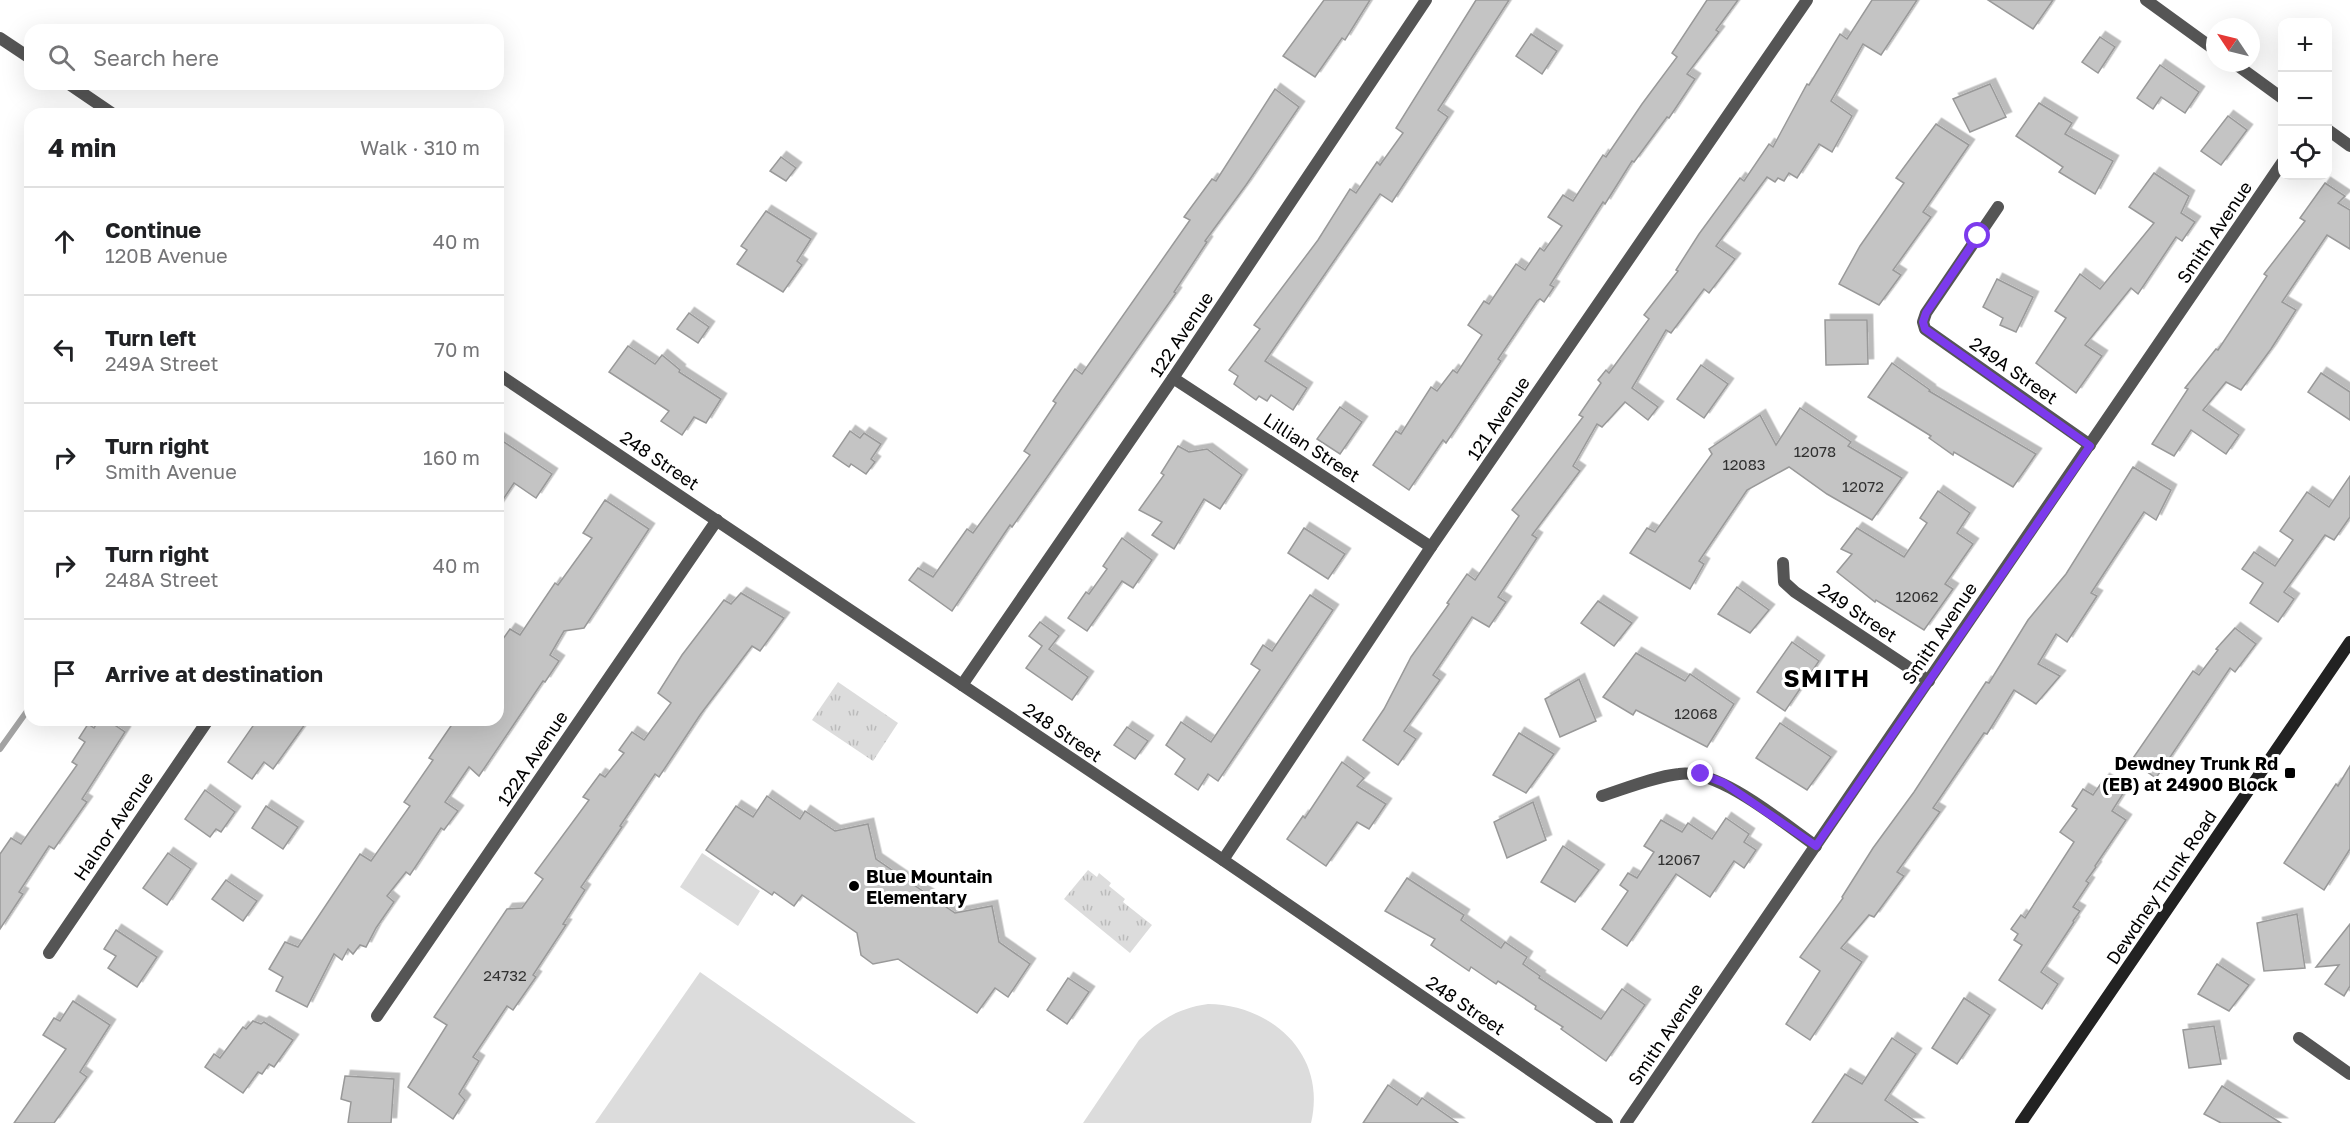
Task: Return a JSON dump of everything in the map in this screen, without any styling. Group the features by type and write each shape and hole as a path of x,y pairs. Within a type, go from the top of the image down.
{"main road":[{"name":"Dewdney Trunk Road","path":"2021,1123 2350,642"}],"street":[{"name":"122 Avenue","path":"962,686 1173,378 1426,0"},
{"name":"121 Avenue","path":"1223,860 1431,547 1807,0"},
{"path":"2146,0 2206,43"},
{"path":"0,38 24,54"},
{"path":"2247,72 2278,94"},
{"path":"78,90 104,108"},
{"path":"2332,133 2350,146"},
{"name":"Smith Avenue","path":"1626,1123 2278,171"},
{"name":"249A Street","path":"1998,207 1926,313 1923,322 1925,329 2090,446"},
{"name":"248 Street","path":"504,378 1223,860 1607,1123"},
{"name":"Lillian Street","path":"1173,378 1431,547"},
{"name":"122A Avenue","path":"377,1016 717,520"},
{"name":"249 Street","path":"1783,562 1785,582 1795,592 1929,681"},
{"name":"Halnor Avenue","path":"48,953 204,726"},
{"path":"1602,796 1679,774 1701,774 1724,783 1816,846"},
{"path":"2300,1038 2350,1074"}],"green space":[{"path":"838,682 898,723 873,761 812,720"},
{"path":"702,853 760,891 738,926 680,887"},
{"path":"1088,870 1097,877 1099,873 1111,883 1109,886 1125,899 1123,902 1152,925 1130,953 1064,899"},
{"path":"700,972 916,1123 595,1123"},
{"path":"1208,1004 1254,1013 1273,1024 1290,1038 1303,1056 1311,1076 1314,1098 1311,1123 1083,1123 1139,1040 1154,1026 1170,1016 1188,1008"}],"building":[{"path":"1324,0 1370,0 1345,40 1342,38 1315,77 1283,56"},
{"path":"1476,0 1509,0 1438,110 1448,117 1392,202 1380,194 1265,361 1307,388 1293,410 1271,395 1267,401 1259,396 1256,400 1234,384 1238,376 1229,370 1260,329 1254,325 1318,240 1350,189 1356,193 1377,162 1380,165 1403,133 1396,128"},
{"path":"1707,0 1738,0 1716,30 1719,32 1687,74 1695,79 1669,118 1667,117 1634,162 1632,161 1605,204 1603,202 1550,285 1554,287 1544,302 1540,299 1537,301 1498,359 1501,361 1446,443 1443,440 1409,490 1373,465 1396,431 1401,434 1431,387 1437,391 1453,370 1457,373 1482,335 1468,325 1484,301 1489,304 1516,264 1525,270 1540,248 1544,251 1562,226 1548,217 1563,195 1573,201 1603,155 1606,157 1677,57 1672,53"},
{"path":"1872,0 1917,0 1881,55 1863,44 1831,101 1852,116 1832,152 1819,144 1797,178 1789,173 1784,181 1778,178 1775,182 1767,177 1716,246 1735,259 1709,293 1704,289 1671,333 1666,330 1632,388 1658,407 1648,420 1625,402 1602,427 1597,424 1573,466 1580,471 1532,535 1537,538 1498,597 1506,602 1489,627 1472,617 1433,675 1440,680 1404,731 1416,739 1398,765 1363,740 1384,709 1411,657 1449,604 1447,603 1467,574 1475,580 1519,516 1512,510 1583,417 1579,415 1601,383 1598,380 1606,370 1609,373 1649,319 1644,315 1678,271 1676,270 1699,234 1740,178 1744,181 1769,144 1773,147 1807,84 1809,85 1840,34 1847,39"},
{"path":"1988,0 2053,0 2033,29"},
{"path":"1531,34 1557,51 1542,74 1516,56"},
{"path":"2100,37 2115,47 2098,73 2082,62"},
{"path":"2160,65 2199,92 2185,113 2161,97 2153,109 2137,98"},
{"path":"1990,84 2006,117 1970,132 1953,99"},
{"path":"1275,89 1299,107 1205,241 1207,242 1174,292 1176,293 1012,527 1010,525 952,611 909,580 918,568 933,577 967,529 973,533 1030,455 1024,451 1056,403 1053,401 1075,369 1082,374 1190,220 1184,217 1212,179 1216,181"},
{"path":"2039,103 2072,123 2065,134 2113,161 2095,194 2059,172 2063,167 2016,136"},
{"path":"2228,116 2247,130 2221,165 2201,151"},
{"path":"1936,124 1969,145 1923,212 1931,217 1893,270 1901,275 1879,305 1839,284 1860,246 1904,183 1896,178"},
{"path":"781,157 796,168 786,181 770,171"},
{"path":"2154,173 2189,196 2181,213 2195,222 2182,241 2176,237 2138,294 2131,288 2085,345 2102,356 2076,393 2036,363 2066,318 2055,311 2080,274 2100,289 2154,223 2129,207"},
{"path":"2325,183 2345,196 2338,203 2350,210 2350,249 2327,235 2282,302 2296,310 2271,349 2241,390 2226,382 2203,410 2239,435 2226,454 2191,430 2174,456 2152,444 2188,389 2185,388 2216,349 2218,350 2267,276 2264,274 2305,221 2300,218"},
{"path":"766,211 811,239 797,261 802,265 783,292 737,264 747,250 741,246"},
{"path":"1997,279 2033,297 2016,332 2000,325 2003,318 1983,307"},
{"path":"689,313 709,327 698,343 677,329"},
{"path":"1825,320 1867,320 1868,364 1826,365"},
{"path":"628,346 655,364 662,355 680,370 679,372 721,399 706,423 694,417 682,435 661,421 669,411 609,372"},
{"path":"1892,363 1929,391 2036,454 2013,487 1954,452 1953,455 1929,438 1931,436 1868,397"},
{"path":"1701,365 1728,384 1704,418 1677,399"},
{"path":"2321,373 2350,392 2350,420 2308,392"},
{"path":"1340,407 1362,422 1340,454 1317,439"},
{"path":"1800,408 1851,442 1848,446 1902,478 1872,520 1827,494 1789,467 1747,490 1699,561 1704,564 1690,589 1630,553 1647,528 1655,532 1712,454 1709,449 1760,415 1776,445"},
{"path":"850,431 860,438 864,433 881,444 871,459 875,462 866,474 851,464 849,467 833,456"},
{"path":"504,442 552,474 536,498 514,483 504,498"},
{"path":"1178,446 1189,452 1207,449 1242,475 1220,509 1204,499 1174,549 1152,535 1162,522 1139,510 1164,475 1161,473"},
{"path":"2133,467 2171,490 2156,520 2144,512 2091,593 2097,596 2067,642 2056,634 2038,664 2060,676 2036,704 2014,690 1987,734 1984,733 1933,808 1940,812 1897,872 1904,876 1874,917 1869,915 1841,948 1862,962 1810,1040 1786,1024 1820,971 1800,957 1843,898 1873,848 1914,792 1986,682 1989,683 2028,620 2066,574"},
{"path":"2350,476 2350,517 2334,540 2325,535 2284,592 2294,599 2278,622 2250,603 2263,583 2242,569 2254,552 2275,566 2293,540 2280,531 2307,492 2329,507"},
{"path":"1938,491 1970,513 1957,533 1973,544 1945,584 1953,589 1924,630 1876,600 1875,602 1837,572 1852,554 1841,549 1857,528 1904,557 1927,523 1920,518"},
{"path":"605,500 649,529 584,628 564,631 550,655 559,661 479,776 469,767 445,802 458,811 444,830 441,828 410,875 406,872 387,896 394,902 366,947 360,945 353,954 348,949 342,960 334,954 307,1007 276,991 283,977 269,969 285,942 298,947 360,854 371,861 410,806 404,802 433,760 429,758 451,726 504,726 504,638 510,629 520,635 555,583 558,585 592,538 583,533"},
{"path":"1304,528 1345,554 1328,579 1288,553"},
{"path":"1122,538 1152,560 1133,588 1122,581 1087,631 1068,618 1086,592 1089,594 1107,569 1103,566"},
{"path":"1737,587 1769,610 1750,633 1718,614"},
{"path":"741,593 784,618 760,651 752,646 700,715 659,777 655,774 620,826 622,827 581,887 585,890 563,924 566,925 533,975 536,977 513,1010 507,1006 473,1057 479,1061 459,1094 465,1100 453,1119 408,1087 447,1025 434,1017 507,909 522,908 543,879 535,873 589,800 583,797 600,774 605,777 624,753 619,750 632,732 644,740 671,703 658,693 682,655 724,600 731,604"},
{"path":"1310,595 1333,610 1218,781 1208,774 1198,790 1175,774 1185,759 1166,745 1181,722 1211,742 1260,670 1251,664 1263,645 1272,651"},
{"path":"1598,601 1632,623 1614,646 1581,623"},
{"path":"1040,622 1059,636 1049,649 1088,677 1072,700 1026,668 1042,646 1029,636"},
{"path":"2235,628 2256,644 2235,672 2230,668 2156,778 2131,761 2193,671 2199,675 2218,650 2216,649"},
{"path":"1792,642 1819,661 1785,711 1757,692"},
{"path":"1636,653 1685,681 1690,674 1734,704 1707,747 1636,710 1633,715 1603,697"},
{"path":"1579,679 1596,721 1560,737 1545,699"},
{"path":"1780,723 1831,757 1807,790 1756,758"},
{"path":"87,726 94,728 95,726 116,726 125,732 82,799 87,802 54,849 49,846 19,892 23,894 0,929 0,854 11,838 21,844 77,765 72,762 85,742 79,738"},
{"path":"253,726 304,726 273,769 264,762 252,779 228,762"},
{"path":"1127,727 1148,741 1135,759 1114,745"},
{"path":"1519,733 1554,754 1526,793 1493,775"},
{"path":"1342,762 1364,778 1357,786 1386,804 1369,829 1357,822 1326,866 1287,839 1303,816 1305,818"},
{"path":"2350,766 2350,849 2324,890 2284,863"},
{"path":"2104,779 2124,792 2112,811 2126,820 2086,881 2089,883 2073,907 2080,911 2041,972 2058,984 2042,1009 1999,980 2022,945 2014,940 2018,934 2011,929 2021,915 2025,918 2074,842 2060,832 2077,809 2072,806 2083,789 2093,795"},
{"path":"205,790 235,812 221,832 216,829 210,837 185,819"},
{"path":"767,796 800,819 805,811 835,831 868,824 876,859 955,913 992,906 999,942 1030,964 1008,997 995,988 977,1013 898,959 873,964 861,955 857,933 802,895 794,906 774,892 772,895 706,850 736,806 753,817"},
{"path":"1533,802 1546,840 1507,858 1494,822"},
{"path":"266,806 298,827 283,849 252,828"},
{"path":"1726,818 1749,834 1744,842 1756,850 1744,868 1734,861 1710,897 1676,874 1627,946 1602,929 1628,891 1620,885 1628,873 1637,878 1654,852 1644,846 1661,820 1682,832 1688,823 1712,839"},
{"path":"1563,846 1599,870 1575,902 1541,882"},
{"path":"168,853 191,869 167,905 143,888"},
{"path":"1407,878 1464,915 1461,920 1501,948 1505,942 1527,957 1523,964 1540,976 1539,978 1601,1019 1622,989 1645,1005 1606,1061 1561,1029 1563,1027 1535,1009 1536,1006 1498,981 1496,984 1471,967 1469,971 1431,945 1435,939 1385,911"},
{"path":"226,880 257,901 243,921 212,899"},
{"path":"2297,914 2305,968 2264,971 2257,923"},
{"path":"2350,924 2350,986 2344,996 2325,984 2339,965 2316,967"},
{"path":"116,930 157,957 137,987 108,968 116,956 104,949"},
{"path":"2217,964 2249,985 2229,1011 2198,994"},
{"path":"1068,978 1089,992 1067,1024 1047,1010"},
{"path":"1964,998 1990,1015 1957,1064 1932,1048"},
{"path":"73,1001 110,1025 80,1072 87,1077 54,1123 14,1123 66,1049 43,1035 54,1018 60,1021"},
{"path":"253,1021 261,1024 264,1022 293,1040 274,1067 269,1064 262,1074 258,1072 243,1093 205,1067 214,1054 220,1058 243,1027 246,1029"},
{"path":"2214,1026 2221,1064 2189,1068 2183,1030"},
{"path":"1892,1038 1916,1054 1885,1100 1918,1123 1812,1123 1845,1074 1862,1084"},
{"path":"345,1076 394,1079 391,1123 348,1123 351,1102 341,1099"},
{"path":"1388,1085 1417,1105 1422,1098 1458,1123 1363,1123"},
{"path":"2222,1086 2281,1123 2221,1123 2204,1114"}],"waterway":[{"path":"0,749 24,715"}],"place":[{"name":"Dewdney Trunk Rd (EB) at 24900 Block","path":"2290,773"},
{"name":"Blue Mountain Elementary","path":"854,886"}],"district":[{"name":"SMITH","path":"1827,677"}],"route":[{"path":"1701,774 1724,783 1816,846 2090,446 1925,329 1923,322 1926,313 1978,236"}]}
